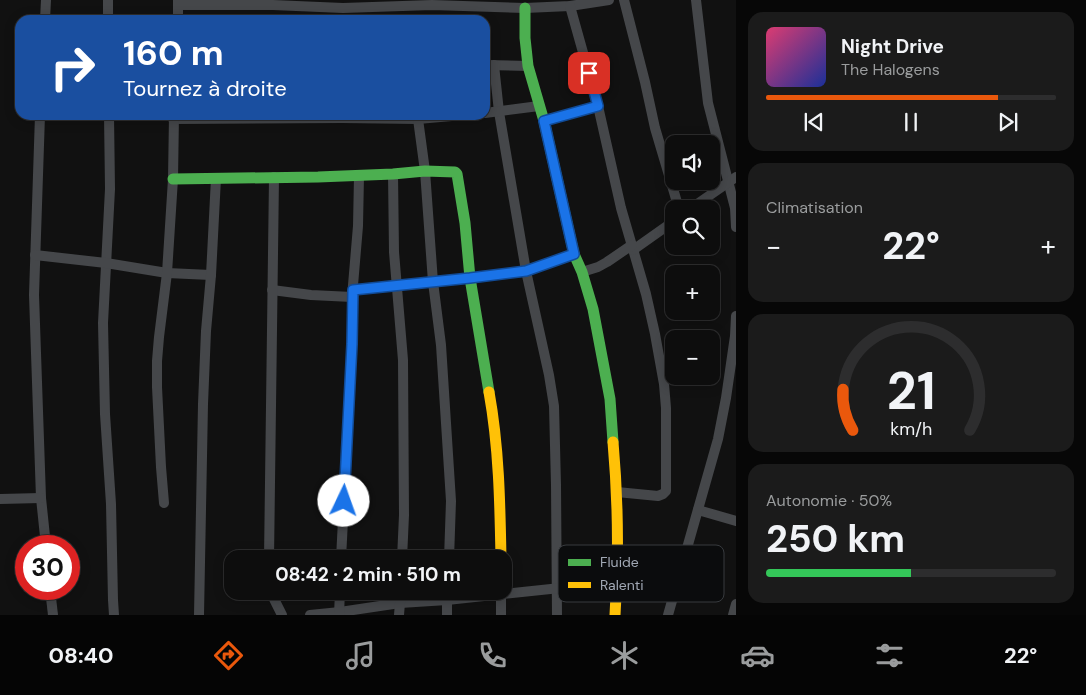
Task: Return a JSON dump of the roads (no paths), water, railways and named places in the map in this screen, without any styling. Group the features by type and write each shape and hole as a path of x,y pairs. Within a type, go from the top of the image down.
{"street":[{"path":"45,15 46,0"},
{"path":"108,0 108,15"},
{"path":"178,15 178,2 525,8 570,6 609,0"},
{"path":"624,0 655,128 676,200"},
{"path":"696,0 708,103 732,179 736,227"},
{"path":"570,6 598,106 621,208 646,294 664,384 666,408 666,490 664,494 658,496 617,492"},
{"path":"525,8 525,38 528,66 544,121 574,254 582,272 593,308 610,400 617,492 617,545"},
{"path":"528,66 490,65 526,271 554,406 557,615"},
{"path":"490,113 539,106"},
{"path":"544,121 598,106"},
{"path":"40,120 34,295 45,535"},
{"path":"109,120 110,189 103,323 104,405 111,504 114,615"},
{"path":"164,503 157,387 159,337 167,273 173,179 173,120"},
{"path":"418,120 425,171 433,282 441,345 451,501 449,550"},
{"path":"173,179 359,176 425,171 451,171 457,174 466,224 470,278 494,419 501,550"},
{"path":"393,174 396,286 403,360 402,550"},
{"path":"269,550 274,176"},
{"path":"342,550 359,176"},
{"path":"199,615 203,404 216,178"},
{"path":"703,200 732,179"},
{"path":"582,272 598,267 665,227"},
{"path":"107,251 119,265"},
{"path":"272,290 311,295 353,294 396,286 526,271 574,254"},
{"path":"35,255 106,263 167,273 211,275"},
{"path":"688,545 718,439 734,345 736,316"},
{"path":"0,499 42,498"},
{"path":"698,510 736,521"},
{"path":"512,592 557,588"},
{"path":"51,600 53,615"},
{"path":"274,600 282,615"},
{"path":"339,614 340,600"},
{"path":"399,615 400,600"},
{"path":"310,615 339,614 420,600"},
{"path":"447,600 447,615"},
{"path":"501,600 501,615"},
{"path":"615,615 616,602"},
{"path":"668,615 672,602"},
{"path":"733,615 736,604"}]}
